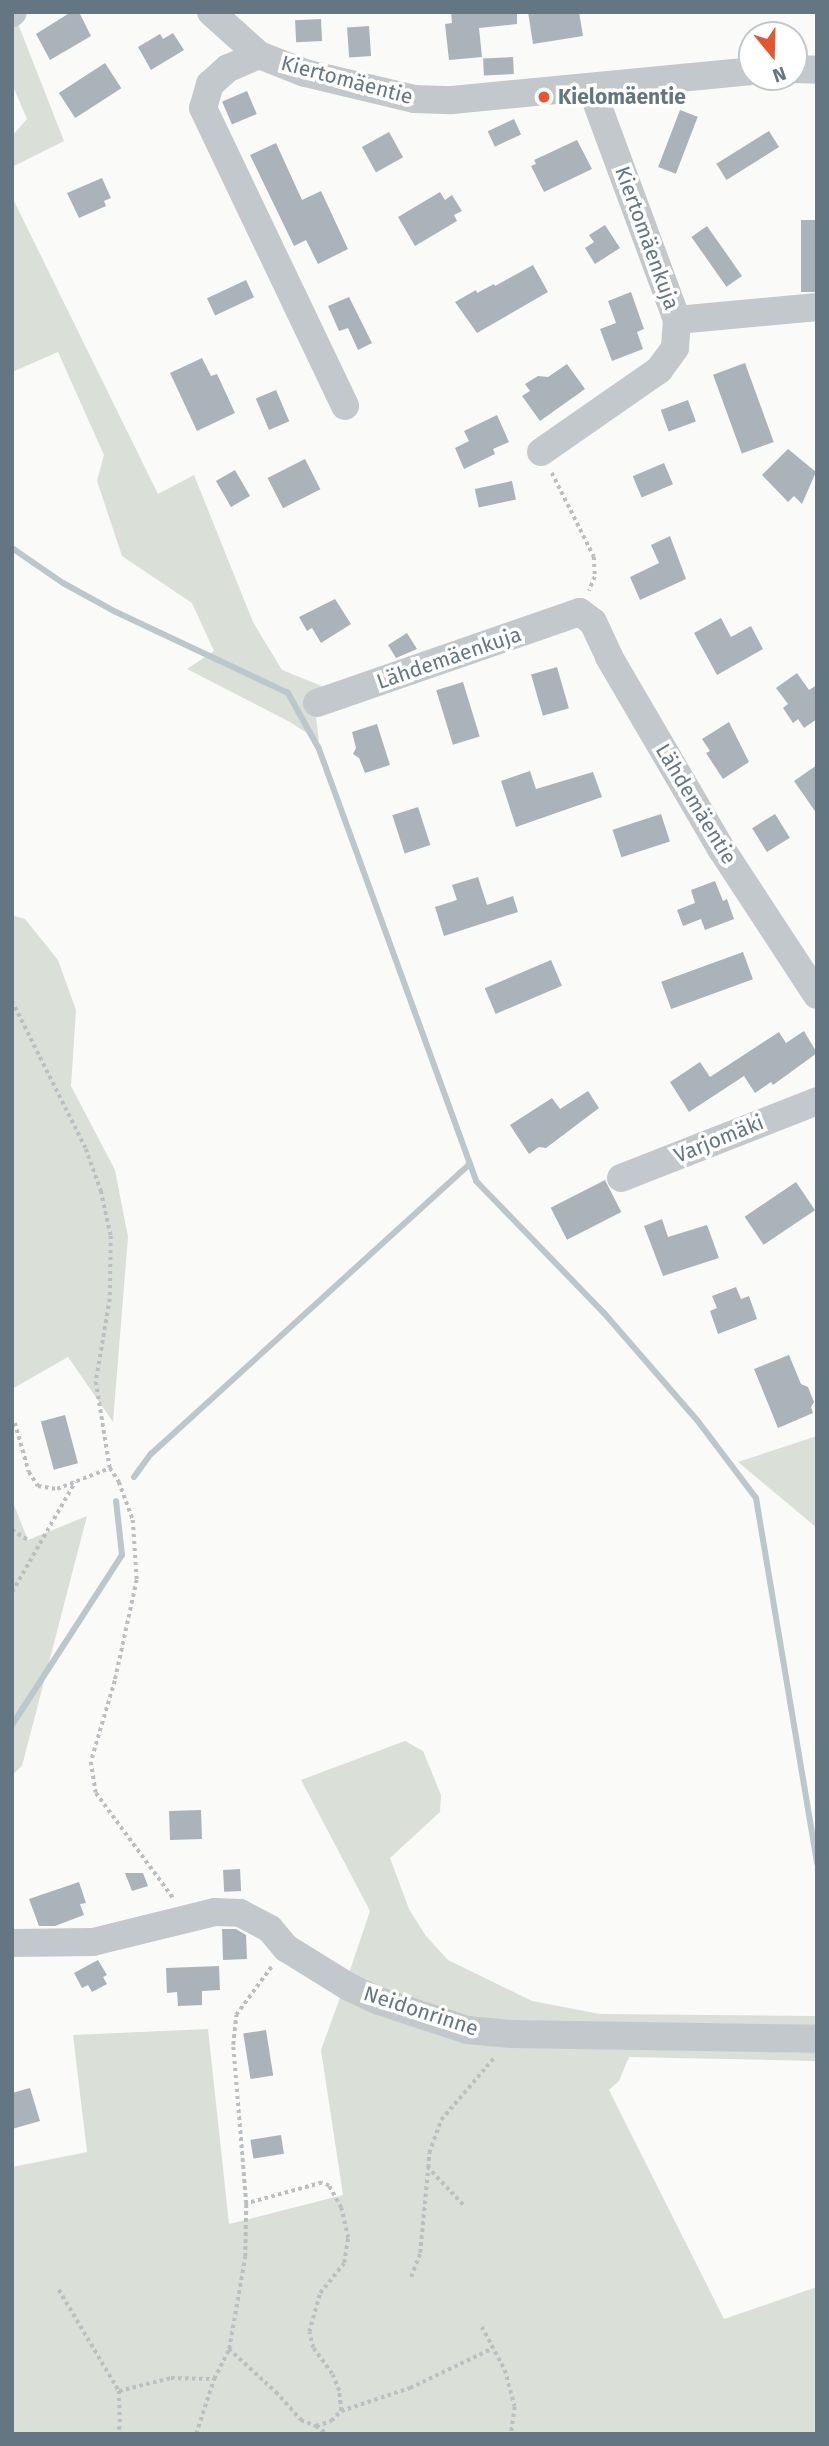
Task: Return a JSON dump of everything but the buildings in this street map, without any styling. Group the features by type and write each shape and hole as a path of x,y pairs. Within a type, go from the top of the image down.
{"street":[{"name":"Kiertomäentie","path":"211,12 259,55 305,73 414,99 452,100 738,72"},
{"path":"259,55 228,68 210,84 203,108 345,405"},
{"name":"Kiertomäenkuja","path":"541,452 659,370 675,348 677,320 591,87"},
{"path":"677,320 817,307"},
{"name":"Lähdemäenkuja","path":"317,703 580,612"},
{"name":"Lähdemäentie","path":"580,612 593,622 610,657 722,850 817,995"},
{"name":"Varjomäki","path":"621,1178 817,1101"},
{"name":"Neidonrinne","path":"12,1943 93,1942 215,1912 240,1913 270,1928 286,1948 349,1987 379,2001 467,2030 512,2034 817,2039"}],"path":[{"path":"541,452 594,557 595,577 580,612"},
{"path":"12,1001 86,1149 102,1191 111,1236 110,1299 96,1382 110,1468 120,1482 134,1520 137,1580 115,1681 91,1762 96,1793 174,1899 183,1920"},
{"path":"15,1423 29,1472 38,1486 57,1489 110,1468"},
{"path":"12,1592 75,1482"},
{"path":"12,1530 28,1540"},
{"path":"196,2434 214,2379 229,2349 245,2256 246,2204 233,2045 236,2015 286,1948"},
{"path":"411,2277 420,2253 429,2152 441,2120 512,2034"},
{"path":"428,2168 463,2204"},
{"path":"246,2204 323,2183 329,2186 341,2208 348,2238 344,2263 320,2293 309,2332 313,2348 336,2382 341,2411"},
{"path":"60,2290 119,2391 120,2427 117,2434"},
{"path":"482,2327 505,2370 515,2407 511,2434"},
{"path":"316,2426 331,2421 341,2411 410,2388 493,2348"},
{"path":"229,2349 276,2392 301,2420 327,2434"},
{"path":"119,2391 171,2378 214,2379"}],"shaded area":[{"path":"12,21 17,21 64,141 12,167 12,136 27,119 12,84"},
{"path":"12,197 158,494 194,475 253,622 282,670 334,691 315,710 319,741 290,722 187,669 214,651 192,603 122,556 97,481 104,455 58,352 12,372"},
{"path":"12,915 25,919 58,960 76,1010 71,1086 115,1170 128,1237 113,1422 68,1357 12,1389"},
{"path":"817,1436 817,1528 738,1462"},
{"path":"12,1500 28,1540 87,1516 22,1766 12,1775"},
{"path":"405,1741 423,1751 441,1795 440,1812 390,1858 409,1909 426,1936 448,1960 532,2001 600,2014 817,2016 817,2034 484,2026 348,1976 370,1911 301,1780"},
{"path":"342,1992 423,2028 817,2047 817,2061 629,2057 619,2081 609,2090 724,2319 817,2287 817,2434 12,2434 12,2167 87,2152 73,2035 208,2029 229,2224 343,2195 321,2050"}],"waterway":[{"path":"12,548 63,583 116,612 288,693 319,749 476,1181 604,1313 697,1420 756,1498 817,1863"},
{"path":"134,1477 151,1454 470,1164"},
{"path":"12,1725 122,1555 116,1501"}],"place":[{"name":"Kielomäentie","path":"544,97"}]}
